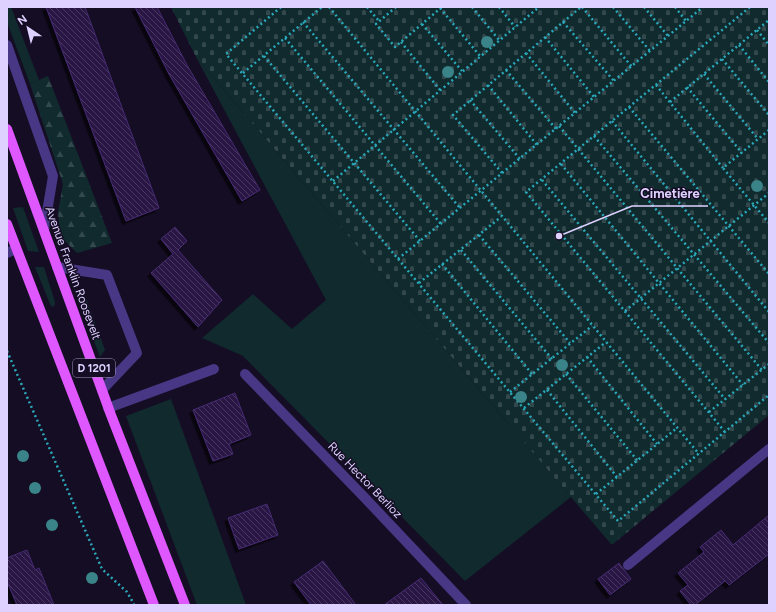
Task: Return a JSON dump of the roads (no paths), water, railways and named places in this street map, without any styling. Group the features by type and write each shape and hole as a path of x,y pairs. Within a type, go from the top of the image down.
{"main road":[{"name":"Avenue Franklin Roosevelt","path":"7,129 108,408 185,605"},
{"name":"D 1201","path":"7,224 12,251 154,605"}],"street":[{"path":"7,45 52,176 44,230"},
{"path":"57,267 107,275 134,346 136,353 102,390"},
{"path":"108,408 214,369"},
{"name":"Rue Hector Berlioz","path":"245,374 466,605"},
{"path":"628,566 769,449"}],"place":[{"name":"Cimetière","path":"559,236"}]}
